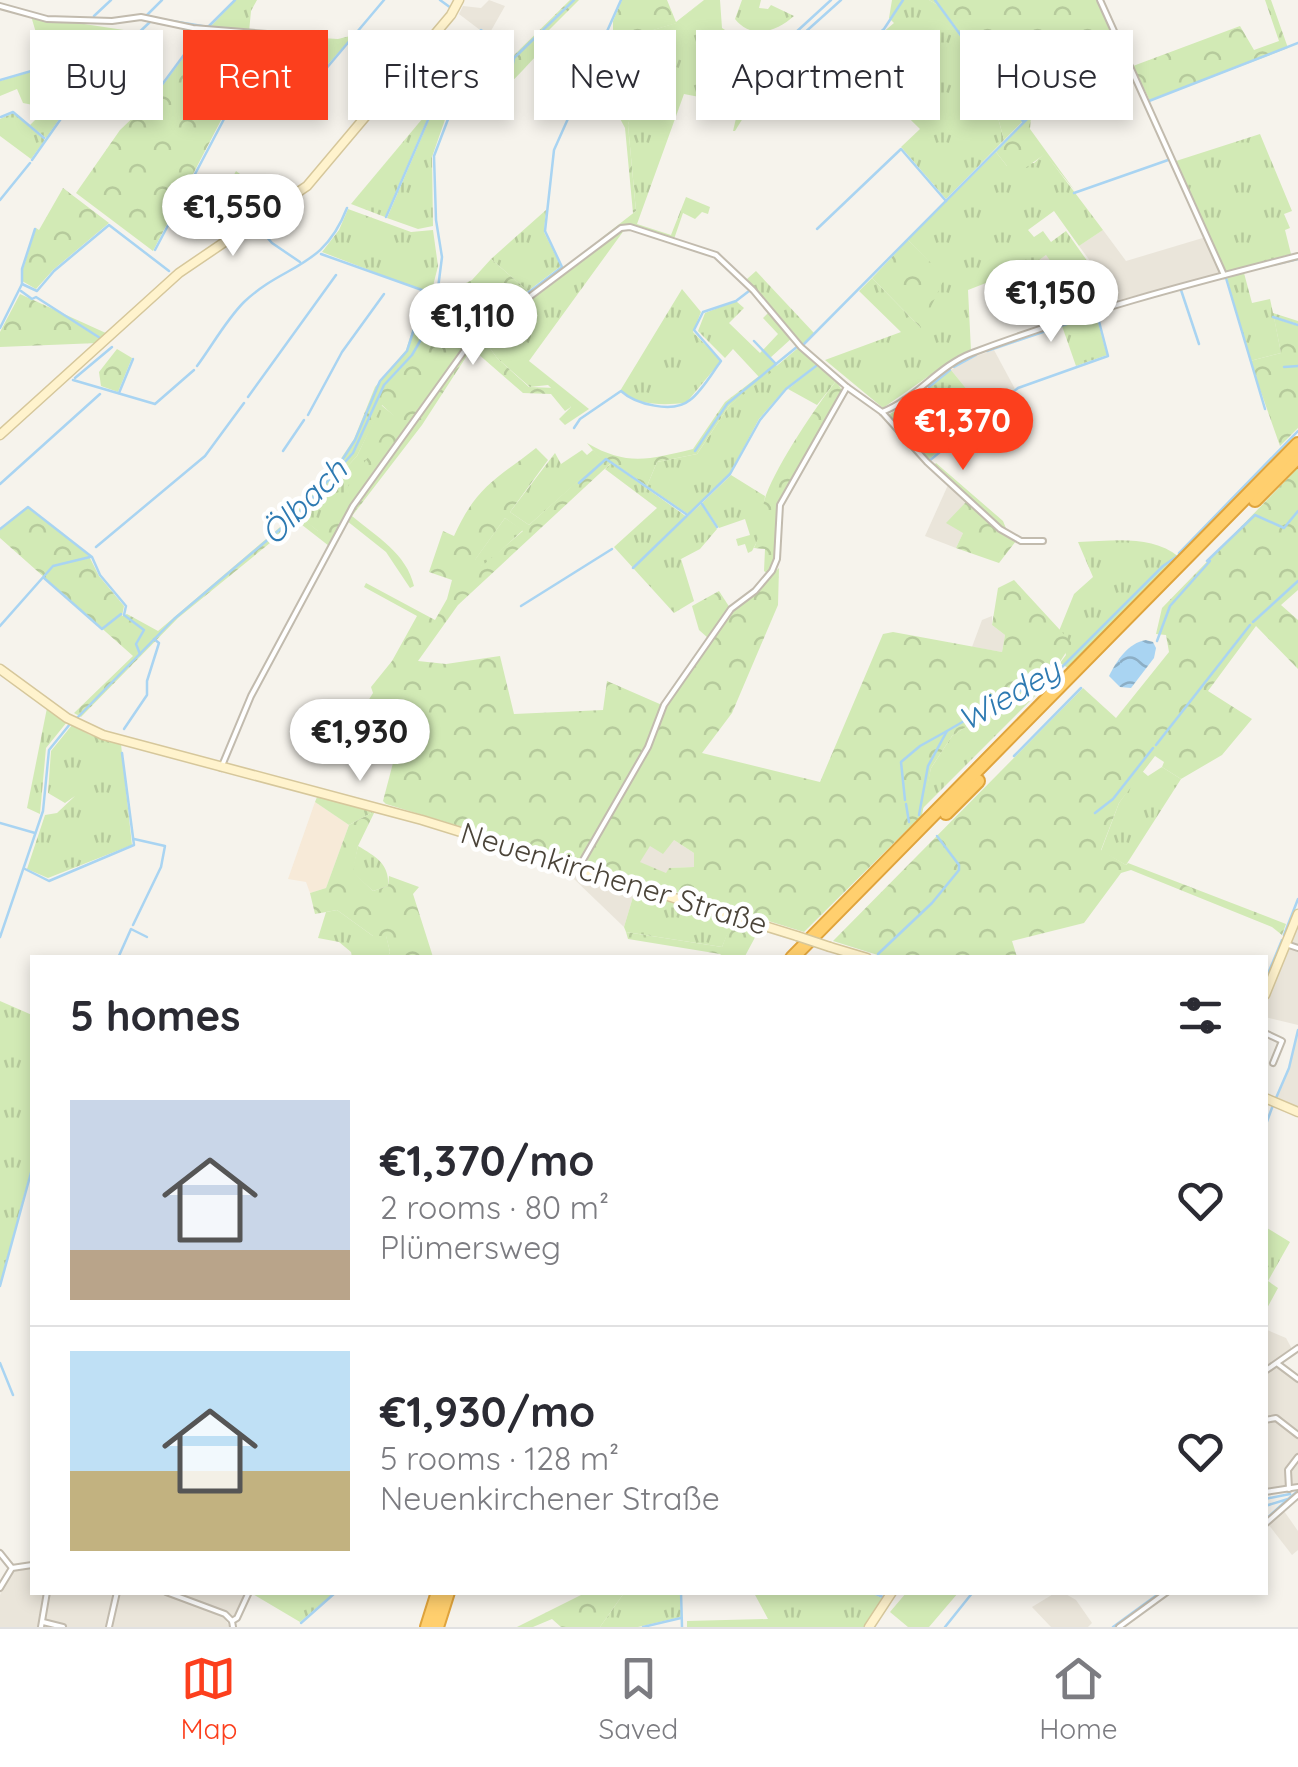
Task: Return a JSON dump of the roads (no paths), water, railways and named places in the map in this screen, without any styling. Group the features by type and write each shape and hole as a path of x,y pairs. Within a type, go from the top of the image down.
{"highway":[{"path":"795,955 1298,444"},
{"path":"807,955 1298,457"},
{"path":"427,1627 437,1595"},
{"path":"436,1627 447,1595"}],"main road":[{"path":"0,435 179,274 307,186 459,0"},
{"name":"Neuenkirchener Straße","path":"0,669 73,721 117,740 422,820 857,955"},
{"path":"1268,988 1297,918"},
{"path":"1268,1099 1298,1112"},
{"path":"869,1627 890,1595"}],"street":[{"path":"1100,0 1224,275"},
{"path":"0,6 48,19 112,22 142,17 217,30"},
{"path":"221,768 251,696 352,506 472,340 618,230 630,227 708,250 753,290 801,346 882,412 927,462 1006,535 1022,541 1043,541"},
{"path":"882,412 909,398 969,354 1150,294 1298,256"},
{"path":"578,868 648,747 664,705 731,609 772,571 780,506 847,387"},
{"path":"1286,944 1298,948"},
{"path":"1268,1034 1282,1041 1273,1063"},
{"path":"1268,1369 1298,1348"},
{"path":"1277,1362 1298,1380"},
{"path":"1268,1420 1279,1419 1298,1435"},
{"path":"1289,1489 1288,1472 1298,1457"},
{"path":"1268,1492 1298,1488"},
{"path":"1268,1521 1298,1495"},
{"path":"0,1554 12,1568"},
{"path":"12,1568 30,1565"},
{"path":"0,1588 12,1568"},
{"path":"46,1595 41,1625 62,1627"},
{"path":"109,1627 116,1595"},
{"path":"174,1595 225,1614 233,1624 247,1595"},
{"path":"1119,1627 1163,1595"}],"water":[{"path":"486,284 507,301 487,317 473,304"},
{"path":"445,295 476,324 472,329 463,327 453,341 434,318 440,298"},
{"path":"1146,640 1156,648 1154,658 1131,688 1120,687 1109,676 1112,670 1128,648"}],"waterway":[{"path":"94,16 111,0"},
{"path":"147,15 162,0"},
{"path":"154,18 208,27 235,0"},
{"path":"155,250 233,102 269,61 289,68 285,107 293,108 384,0"},
{"path":"440,0 451,8"},
{"name":"Ölbach","path":"76,719 174,619 297,515 353,453 384,385 412,355 423,336 437,296 442,257 436,220 434,156 450,114 463,100 492,95 511,74 514,58 574,0"},
{"path":"478,316 487,324 562,267 545,231 554,150 621,0"},
{"path":"798,30 831,0"},
{"path":"808,30 841,0"},
{"path":"883,30 903,0"},
{"path":"935,0 1023,121"},
{"path":"32,160 86,83 151,21"},
{"path":"1149,101 1298,43"},
{"path":"163,83 183,56"},
{"path":"0,80 30,71"},
{"path":"1,117 13,112 44,138"},
{"path":"386,217 428,120"},
{"path":"804,344 1026,120"},
{"path":"817,229 901,149 946,201"},
{"path":"1074,193 1171,159"},
{"path":"0,200 30,163"},
{"path":"197,366 244,302 315,255 327,243 347,208"},
{"path":"22,284 37,291 54,271 109,225 169,271"},
{"path":"259,228 272,243 300,262"},
{"path":"0,328 22,284 22,269 35,229"},
{"path":"321,254 436,295"},
{"path":"1264,267 1298,259"},
{"path":"1194,285 1241,273"},
{"path":"248,397 336,275"},
{"path":"1226,278 1265,409"},
{"path":"1181,290 1199,344"},
{"path":"21,291 100,338"},
{"path":"574,428 580,419 621,391 654,406 674,406 690,400 721,361 694,330 703,312 736,301 749,291"},
{"path":"308,415 342,352 384,294"},
{"path":"337,468 355,440 380,381 407,351 425,294"},
{"path":"1102,312 1114,308"},
{"path":"987,351 1096,314"},
{"path":"929,461 1018,388 1108,356 1097,314"},
{"path":"1273,317 1298,325"},
{"path":"754,341 776,364"},
{"path":"695,451 727,404 798,346"},
{"path":"75,378 112,347"},
{"path":"954,367 976,355"},
{"path":"119,393 133,359"},
{"path":"633,568 730,474 760,420 786,389 816,366"},
{"path":"1284,367 1298,366"},
{"path":"73,380 155,404 194,370"},
{"path":"929,387 950,370"},
{"path":"0,484 100,394"},
{"path":"96,547 205,456 244,403"},
{"path":"283,451 304,420"},
{"path":"1179,553 1298,431"},
{"path":"579,483 606,459 686,514"},
{"path":"702,504 717,527"},
{"path":"0,529 28,507 92,557 100,575 126,606 124,615 144,630 136,644 140,654"},
{"name":"Wiedey","path":"1207,561 1255,515 1284,528 1298,511"},
{"path":"521,606 612,549"},
{"name":"Wiedey","path":"919,815 928,766 947,731 1014,696 1055,662 1061,668 1163,566 1179,555"},
{"path":"0,626 53,566 90,557"},
{"path":"1157,641 1170,606 1210,561"},
{"path":"44,578 102,629 121,614"},
{"path":"1253,622 1298,581"},
{"path":"270,665 293,623"},
{"path":"1156,745 1250,625"},
{"path":"124,729 147,695 147,681 159,643 154,639"},
{"path":"1014,756 1081,688"},
{"name":"Ölbach","path":"0,937 43,811 49,750 70,724"},
{"path":"905,800 901,762 947,731"},
{"path":"1095,813 1113,799 1153,748"},
{"path":"25,869 49,881 134,845 122,753"},
{"path":"906,804 909,822"},
{"path":"0,823 35,833"},
{"name":"Wiedey","path":"878,954 932,903 959,870 937,836"},
{"path":"133,925 161,867 165,846 134,839"},
{"path":"1284,935 1298,899"},
{"path":"119,955 131,929 147,937"},
{"path":"1268,974 1282,940"},
{"path":"1276,1098 1289,1068 1298,1030"},
{"path":"1268,1119 1273,1105"},
{"path":"0,1286 30,1176"},
{"path":"0,1363 13,1395"},
{"path":"1268,1505 1298,1491"},
{"path":"1268,1498 1290,1494"},
{"path":"1268,1517 1287,1500"},
{"path":"301,1623 333,1595"},
{"name":"Wiedey","path":"681,1595 682,1627"},
{"path":"878,1595 883,1597"},
{"path":"945,1627 971,1595"},
{"path":"1113,1627 1157,1595"},
{"path":"643,1627 681,1618"}]}
